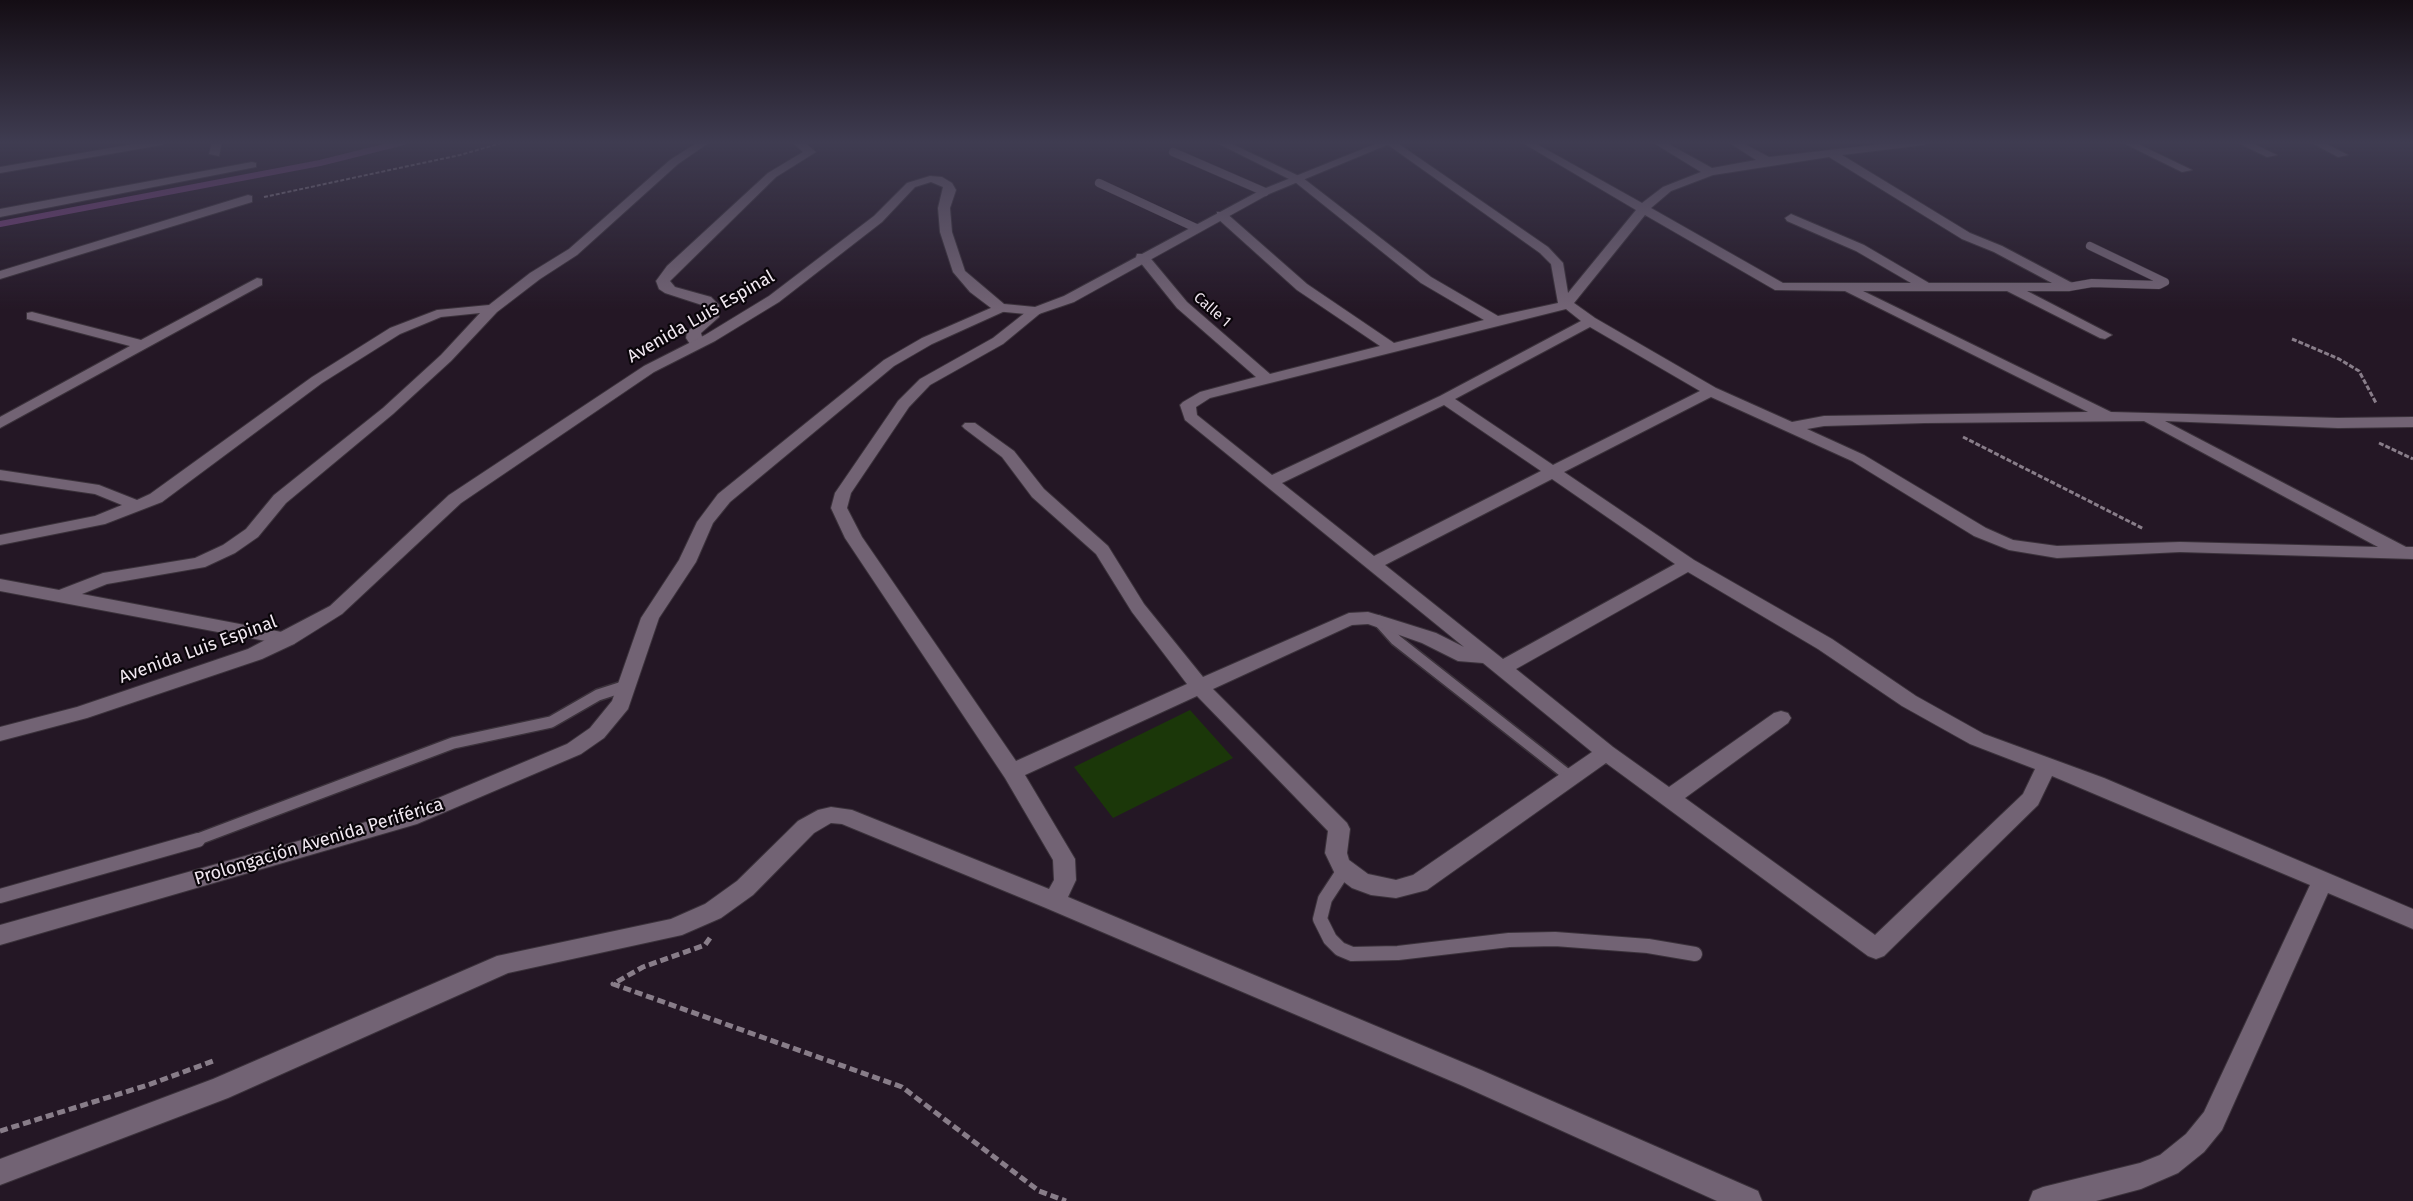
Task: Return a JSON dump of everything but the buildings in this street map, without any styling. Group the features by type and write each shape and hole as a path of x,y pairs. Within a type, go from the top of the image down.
{"street":[{"path":"0,213 79,198"},
{"path":"62,597 103,579 199,563 229,549 252,533 280,500 388,411 446,358 492,309 535,276 573,252 634,198"},
{"path":"698,344 693,338 694,332 712,317 712,306 706,300 670,290 664,286 663,281 672,269 747,198"},
{"name":"Avenida Luis Espinal","path":"0,734 80,713 255,654 287,639 336,610 455,500 649,369 698,344 774,299 878,219 896,198"},
{"name":"Avenida Luis Espinal","path":"947,198 944,208 946,232 959,272 1000,308"},
{"path":"1054,901 1065,880 1064,859 1012,772 854,538 839,508 843,493 903,404 925,382 948,367 998,341 1036,311 1069,299 1253,198"},
{"path":"1322,198 1426,280 1496,321"},
{"path":"1469,198 1544,250 1557,263 1561,294 1566,304 1590,321 1711,391 1858,458 1980,532 2009,545 2057,552 2180,548 2408,553"},
{"path":"1626,198 1780,287 1849,289 1925,286 2069,287"},
{"path":"1656,198 1644,208 1566,304 1549,311 1496,321 1205,395 1188,405 1190,417 1374,563 1605,752 1876,949 2031,799 2046,767"},
{"path":"1904,198 1966,236 1998,249 2069,287"},
{"path":"0,274 248,199"},
{"path":"1221,215 1302,287 1392,348"},
{"path":"1791,218 1860,248 1925,286"},
{"name":"Calle 1","path":"1142,257 1182,305 1268,380"},
{"path":"0,423 257,282"},
{"path":"2006,286 2105,335"},
{"path":"1849,289 2109,417"},
{"path":"1000,308 1036,311"},
{"name":"Prolongación Avenida Periférica","path":"0,935 417,816 574,749 597,733 611,719 629,684 641,639 650,618 668,587 687,562 705,522 724,498 889,363 927,341 1000,308"},
{"path":"0,540 82,525 156,498 317,380 395,331 437,314 458,310 492,309"},
{"path":"32,316 143,345"},
{"path":"1270,482 1444,399 1590,321"},
{"path":"1374,563 1711,391"},
{"path":"1444,399 1688,564 1825,644 1909,700 1977,739 2046,767 2097,784 2413,919"},
{"path":"2144,416 2408,553"},
{"path":"1792,427 1824,420 2144,416 2338,423 2384,420 2413,422"},
{"path":"970,426 1008,454 1038,493 1102,550 1138,608 1198,685 1340,829 1336,853 1344,870 1360,881 1383,889 1408,887 1419,883 1605,752"},
{"path":"0,475 99,490 138,506"},
{"path":"1012,772 1198,685 1349,619 1368,618 1379,621 1429,638 1465,656 1494,663 1688,564"},
{"path":"0,585 287,639"},
{"path":"1669,798 1781,718"},
{"path":"0,1172 219,1089 505,963 674,928 713,911 745,888 806,827 818,818 831,815 844,816 1054,901 1462,1074 1748,1201"},
{"path":"2043,1201 2141,1176 2169,1164 2195,1143 2213,1121 2323,880"}],"lane":[{"path":"1131,198 1196,228"},
{"path":"2069,287 2092,283 2159,285 2165,282 2090,246"},
{"path":"1379,621 1389,634 1569,776"},
{"path":"0,896 197,840 453,743 551,722 592,698 629,684"},
{"path":"1344,870 1324,898 1320,919 1330,939 1340,949 1352,954 1398,953 1509,940 1555,939 1601,941 1695,954"}],"path":[{"path":"248,199 254,198"},
{"path":"2292,339 2339,359 2359,371 2384,420"},
{"path":"1925,418 2180,548"},
{"path":"712,935 705,945 643,967 613,984 902,1087 1039,1191 1066,1201"},
{"path":"0,1131 148,1085 225,1057"}],"green space":[{"path":"1190,710 1233,758 1113,818 1074,767"}],"waterway":[{"path":"0,224 136,198"}]}
